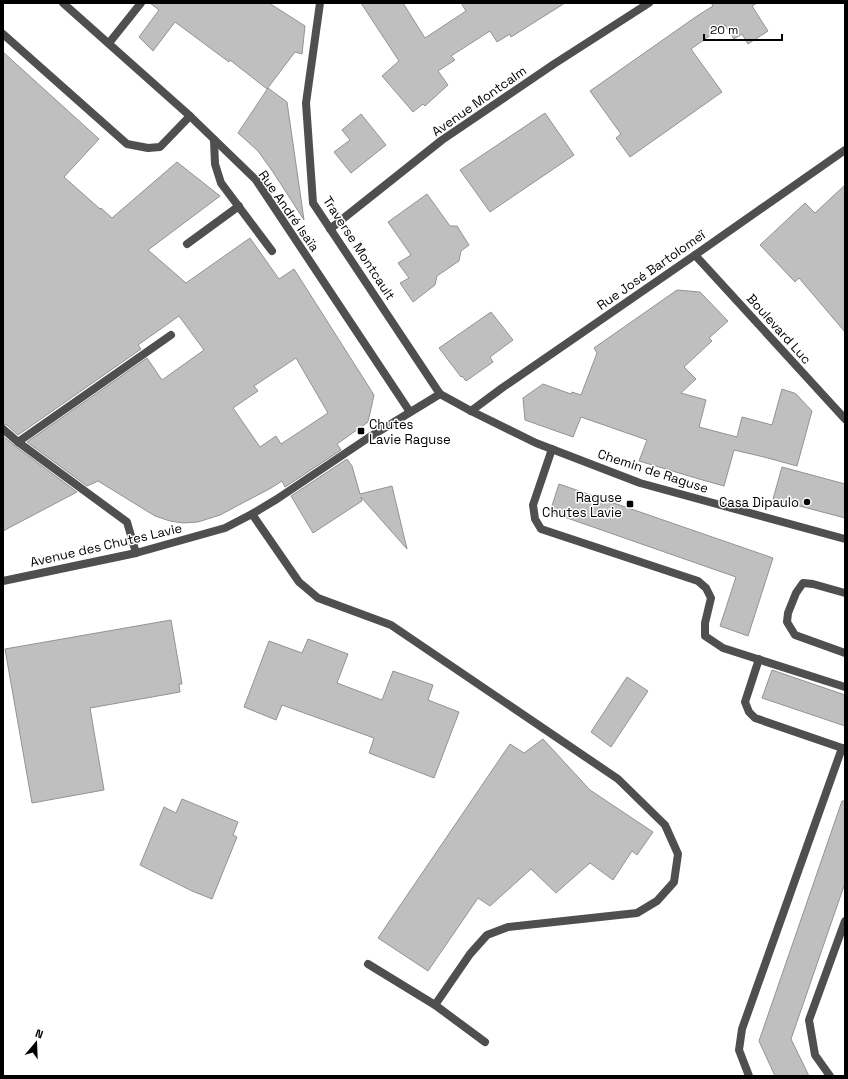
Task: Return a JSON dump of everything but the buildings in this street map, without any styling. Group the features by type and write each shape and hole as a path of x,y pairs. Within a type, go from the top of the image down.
{"street":[{"name":"Rue André Isaïa","path":"63,3 190,116 256,180 410,412"},
{"path":"108,43 141,3"},
{"name":"Traverse Montcault","path":"320,3 306,103 313,203 440,394"},
{"name":"Avenue Montcalm","path":"330,229 442,140 554,64 649,3"},
{"path":"3,34 127,144 148,148 160,146 190,116"},
{"path":"214,140 215,164 221,183 272,251"},
{"name":"Rue José Bartolomeï","path":"471,411 845,150"},
{"path":"187,244 239,206"},
{"name":"Boulevard Luc","path":"695,255 845,419"},
{"path":"18,442 171,335"},
{"name":"Avenue des Chutes Lavie","path":"3,582 136,554 225,528 284,495 368,438 440,394"},
{"name":"Chemin de Raguse","path":"440,394 536,443 640,482 845,539"},
{"path":"3,429 18,442 127,522 136,554"},
{"path":"552,449 533,505 535,519 541,530 698,581 706,588 711,598 705,623 705,636 723,648 845,687"},
{"path":"252,514 299,582 318,598 391,625 618,779 665,825 678,854 674,882 657,902 637,913 508,927 487,935 470,954 435,1005"},
{"path":"845,593 813,584 803,583 796,593 788,613 787,622 795,635 845,653"},
{"path":"748,1076 739,1050 742,1029 843,748 755,718 749,712 745,702 759,660"},
{"path":"830,1076 815,1055 809,1020 845,921"},
{"path":"368,964 435,1005 485,1042"}],"place":[{"name":"Chutes Lavie Raguse","path":"361,431"},
{"name":"Casa Dipaulo","path":"807,502"},
{"name":"Raguse Chutes Lavie","path":"630,504"}]}
